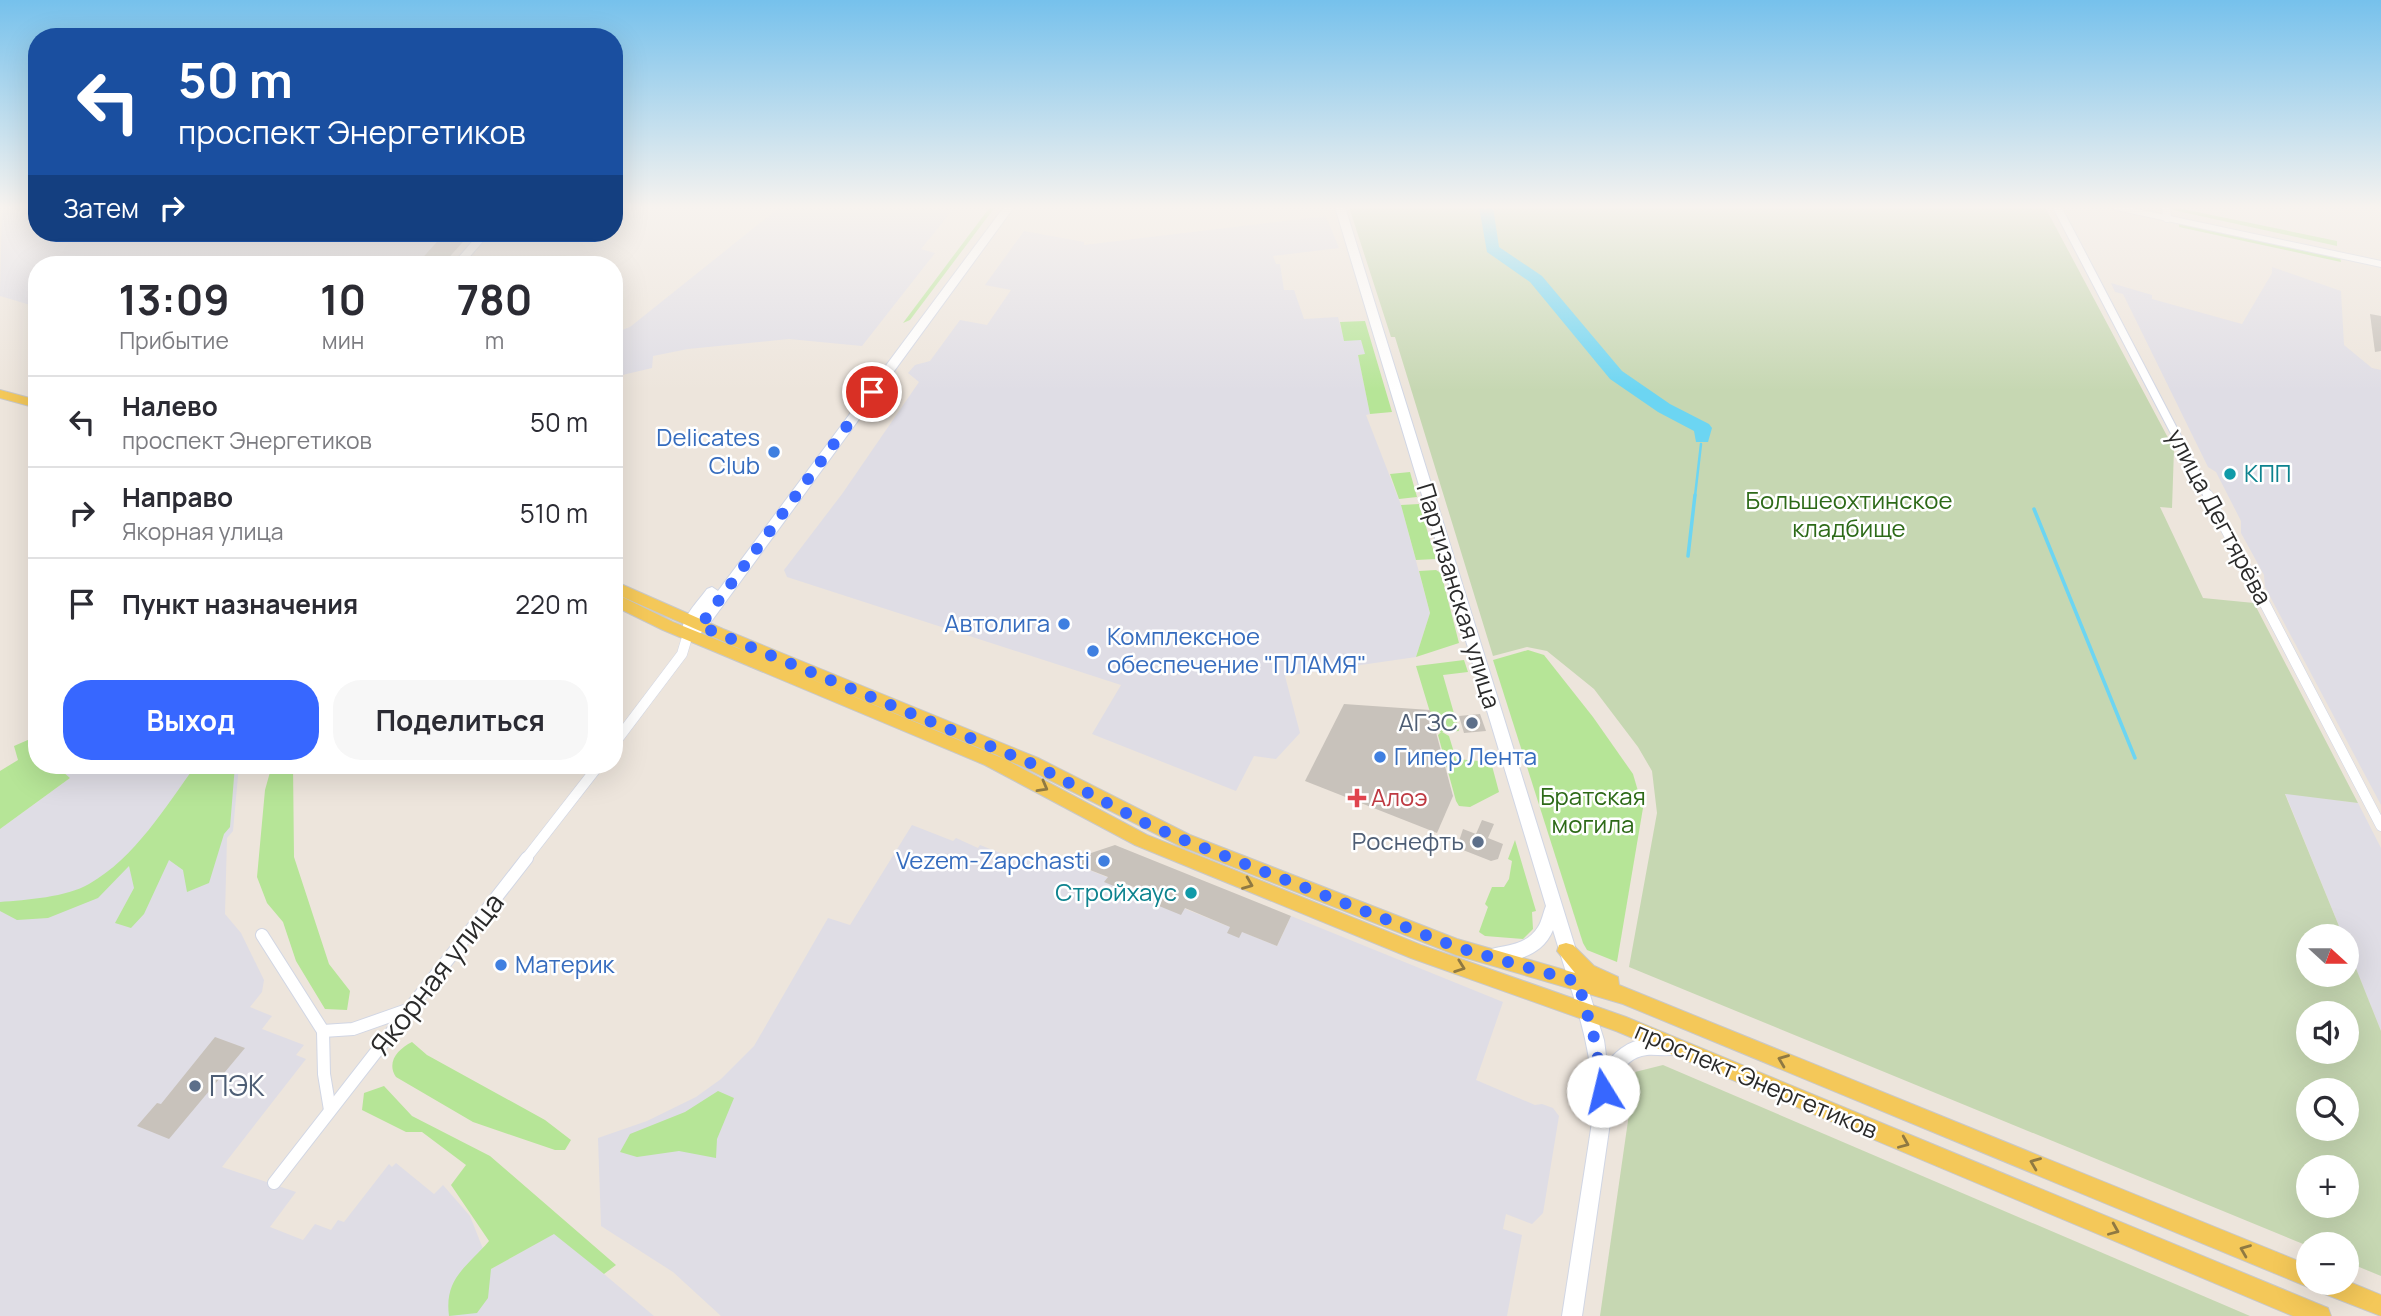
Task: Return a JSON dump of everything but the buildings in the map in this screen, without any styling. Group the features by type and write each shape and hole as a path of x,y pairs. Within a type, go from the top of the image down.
{"main road":[{"path":"0,394 28,402"},
{"name":"проспект Энергетиков","path":"623,591 693,628 991,760 1141,841 1418,952 1587,1012 1683,1050 2320,1316"},
{"name":"проспект Энергетиков","path":"623,602 1033,764 1149,825 1487,957 1578,982 1678,1017 2296,1271"},
{"path":"1566,951 1596,978 1663,1004 1678,1017"},
{"path":"2354,1295 2381,1306"}],"street":[{"path":"623,732 682,653 693,628 955,268"},
{"path":"693,628 963,268"},
{"name":"Партизанская улица","path":"1359,268 1553,909 1587,1012 1603,1091 1573,1316"},
{"name":"улица Дегтярёва","path":"2089,268 2381,826"},
{"name":"Якорная улица","path":"274,1183 591,774"},
{"path":"1487,957 1525,949 1537,943 1544,936 1553,909"},
{"path":"262,935 323,1031 324,1074 330,1110"},
{"path":"323,1031 353,1029 412,1008"},
{"path":"1603,1091 1611,1072 1629,1050 1643,1046 1683,1050"}],"shaded area":[{"path":"1,268 28,268 28,304 0,296"},
{"path":"703,268 923,268 862,346 789,339 688,349 653,356 652,368 623,375 623,330 630,327"},
{"path":"997,268 1281,268 1284,290 1294,290 1304,319 1338,317 1344,340 1361,340 1366,354 1358,355 1370,414 1366,415 1401,505 1430,613 1416,657 1285,676 1300,733 1276,759 1254,756 1236,791 1092,734 1121,685 787,577 784,570 842,494 919,382 908,373 915,365 930,361 960,320 987,325 1011,290 985,285"},
{"path":"2272,268 2276,268 2341,291 2344,345 2372,368 2381,370 2381,805 2265,587 2264,575 2241,533 2241,521 2216,472 2208,467 2123,294 2115,292 2111,283 2152,295 2152,299 2242,324 2272,273"},
{"path":"65,774 238,774 233,831 227,838 225,914 241,933 264,980 262,992 250,1007 272,1016 262,1029 304,1045 296,1055 306,1059 222,1167 296,1192 270,1227 303,1240 315,1224 331,1230 338,1220 344,1222 389,1164 392,1167 396,1163 434,1194 443,1185 470,1216 491,1269 555,1233 654,1316 0,1316 0,829 70,778"},
{"path":"2285,793 2358,803 2381,848 2381,1031 2359,976 2359,924 2338,924"},
{"path":"912,825 953,841 956,838 978,848 980,845 1003,854 1067,861 1277,946 1291,916 1503,1002 1476,1080 1535,1105 1542,1104 1553,1108 1559,1116 1543,1213 1532,1224 1506,1214 1503,1229 1522,1235 1507,1316 721,1316 673,1272 601,1226 598,1138 647,1121 696,1097 721,1079 754,1046 828,918 850,925"}],"green space":[{"path":"944,268 949,268 910,320 903,323"},
{"name":"Большеохтинское кладбище","path":"1369,268 2078,268 2174,449 2172,508 2160,507 2203,598 2254,603 2358,803 2285,794 2338,924 2296,924 2296,987 2359,987 2359,976 2381,1031 2381,1276 2359,1267 2359,1232 2296,1232 2296,1241 1629,967 1657,813 1652,771 1638,747 1594,689 1547,651 1527,647 1493,656 1395,337 1391,337"},
{"path":"1365,321 1392,412 1370,414 1358,355 1365,354 1361,340 1344,341 1340,322"},
{"path":"1410,472 1417,497 1399,499 1390,474"},
{"path":"1419,504 1436,559 1416,560 1401,505"},
{"path":"1436,570 1441,573 1459,643 1416,657 1430,613 1419,571"},
{"name":"Братская могила","path":"1528,650 1544,655 1593,717 1633,774 1643,808 1617,962 1587,950 1583,943 1493,660"},
{"path":"1464,660 1468,672 1443,675 1459,731 1442,732 1449,736 1456,759 1491,762 1499,792 1470,807 1459,806 1456,801 1438,735 1441,732 1436,732 1416,666"},
{"path":"28,740 28,774 65,774 70,778 0,829 0,771 18,760 14,746"},
{"path":"190,774 234,774 230,827 224,834 209,883 187,892 183,870 169,860 144,914 131,928 115,923 134,888 129,866 98,898 48,918 17,920 0,911 0,902 46,897 89,884 121,860 161,814"},
{"path":"269,774 293,774 294,857 329,964 350,991 347,1010 325,1009 296,961 283,922 267,903 257,877 265,790"},
{"path":"1515,840 1536,911 1532,912 1533,929 1523,939 1485,936 1479,932 1488,907 1485,904 1492,887 1504,887 1509,879 1512,861 1508,859"},
{"path":"412,1042 427,1055 545,1120 571,1140 565,1150 555,1150 473,1122 396,1077 392,1066 395,1056"},
{"path":"1663,1065 2250,1316 1600,1316 1635,1072"},
{"path":"384,1086 412,1116 490,1156 616,1265 604,1274 554,1234 491,1269 488,1298 477,1313 449,1316 448,1303 454,1282 489,1241 451,1185 466,1165 422,1132 406,1132 362,1110 364,1093"},
{"path":"718,1091 734,1098 717,1139 716,1158 679,1151 637,1157 620,1152 630,1134 685,1112"}],"waterway":[{"path":"1520,268 1536,279 1616,375 1664,408 1703,428 1702,438"},
{"path":"1695,496 1701,444"},
{"path":"1688,556 1695,495"},
{"path":"2034,509 2135,758"}],"place":[{"name":"Delicates Club","path":"774,452"},
{"name":"КПП","path":"2230,474"},
{"name":"Автолига","path":"1064,624"},
{"name":"Комплексное обеспечение \"ПЛАМЯ\"","path":"1093,651"},
{"name":"АГЗС","path":"1472,723"},
{"name":"Гипер Лента","path":"1380,757"},
{"name":"Алоэ","path":"1357,798"},
{"name":"Роснефть","path":"1478,842"},
{"name":"Vezem-Zapchasti","path":"1104,861"},
{"name":"Стройхаус","path":"1191,893"},
{"name":"Материк","path":"501,965"},
{"name":"ПЭК","path":"195,1086"}],"route":[{"path":"872,392 700,626 1033,764 1117,809 1184,840 1456,947 1578,982 1595,1041 1603,1091"}]}
